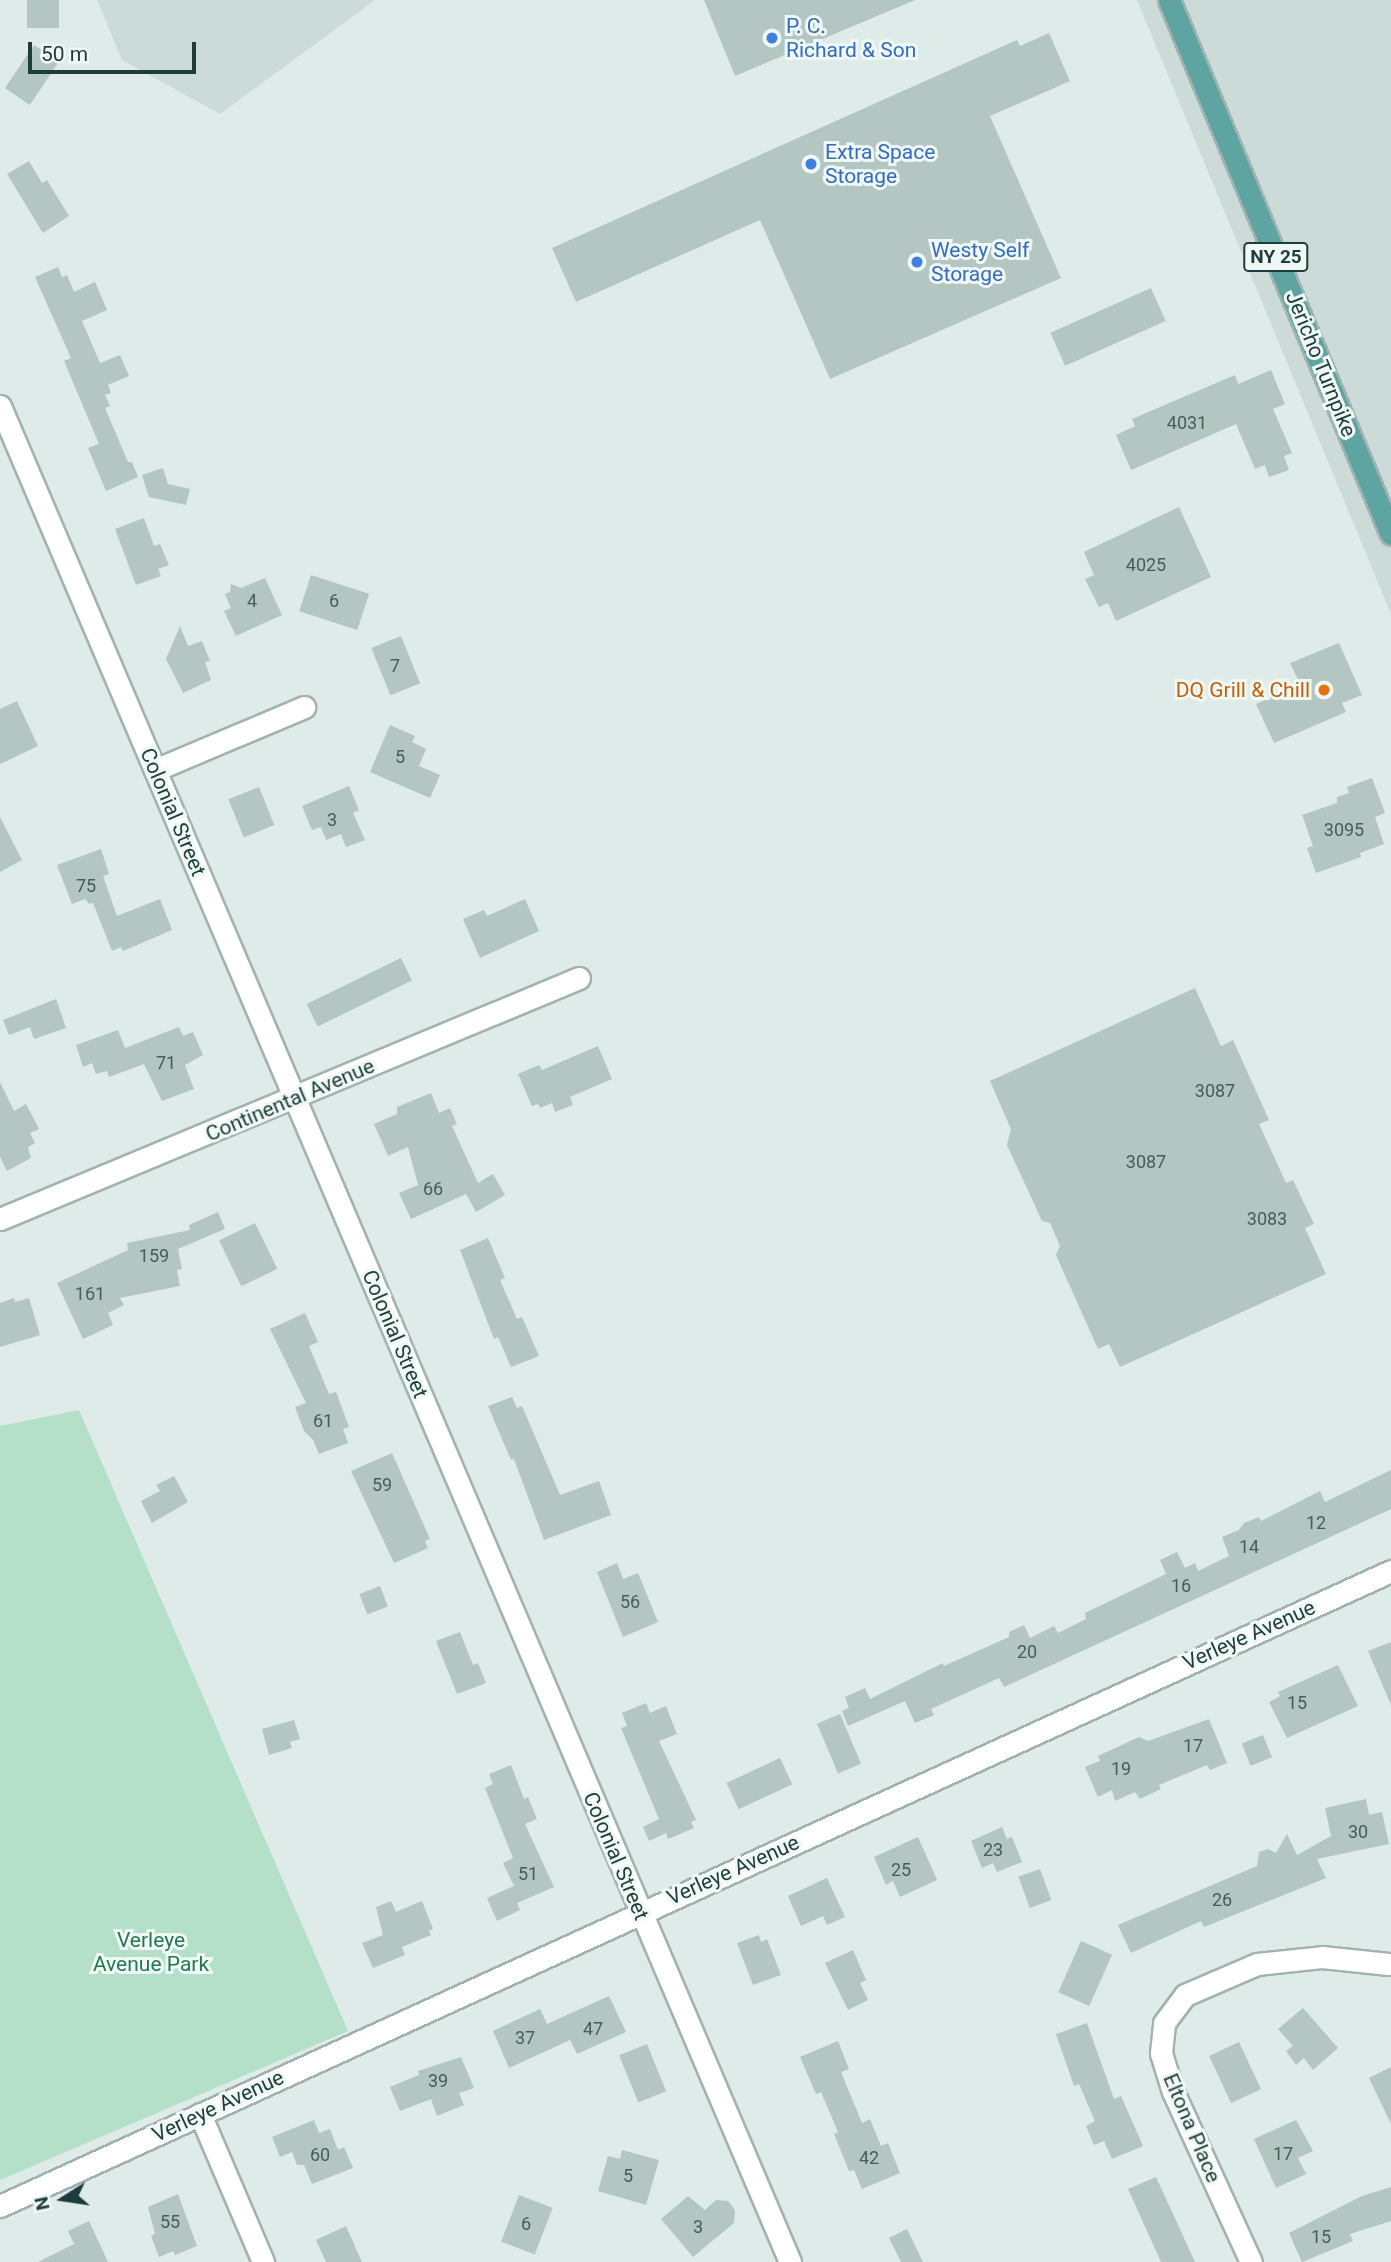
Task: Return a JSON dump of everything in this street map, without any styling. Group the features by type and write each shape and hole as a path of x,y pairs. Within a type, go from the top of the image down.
{"main road":[{"name":"Jericho Turnpike","path":"1169,0 1391,534"}],"street":[{"name":"Colonial Street","path":"0,406 790,2262"},
{"path":"155,770 304,707"},
{"name":"Continental Avenue","path":"0,1219 579,978"},
{"name":"Verleye Avenue","path":"0,2206 1391,1571"},
{"name":"Eltona Place","path":"1251,2262 1173,2092 1161,2053 1164,2024 1185,1995 1257,1964 1322,1957 1389,1965"},
{"path":"200,2114 262,2262"}],"shaded area":[{"path":"97,0 375,0 220,114 122,60"},
{"path":"1137,0 1391,0 1391,614"}],"green space":[{"name":"Verleye Avenue Park","path":"79,1410 348,2031 0,2180 0,1426"}],"building":[{"path":"27,0 59,0 59,28 27,28"},
{"name":"P. C. Richard & Son","path":"704,0 915,0 735,76"},
{"path":"1049,33 1070,81 990,116 1061,278 830,379 760,220 576,302 552,248 1017,40 1020,46"},
{"path":"34,45 59,62 30,105 5,88"},
{"path":"29,161 42,183 47,180 69,216 43,233 7,174"},
{"path":"58,267 62,277 67,275 74,292 95,282 107,310 82,321 100,363 120,355 129,376 108,385 111,393 105,395 110,406 105,408 128,462 132,462 138,477 106,491 88,448 99,444 64,361 71,358 35,277"},
{"path":"1151,288 1166,321 1065,366 1051,333"},
{"path":"1271,370 1285,404 1273,409 1292,453 1284,456 1289,470 1269,477 1265,465 1255,469 1236,424 1131,470 1116,435 1135,426 1132,419 1235,375 1238,384"},
{"path":"163,468 168,484 190,489 186,505 149,497 142,475"},
{"path":"1179,507 1211,577 1116,621 1108,603 1099,607 1085,579 1094,575 1084,552"},
{"path":"144,518 154,546 160,544 169,565 158,569 161,576 136,585 115,529"},
{"path":"311,575 369,594 357,630 299,611"},
{"path":"265,578 282,615 236,636 224,611 231,608 225,594 230,592 231,584 241,588"},
{"path":"180,626 188,646 202,641 210,661 205,662 211,680 183,693 166,659"},
{"path":"401,636 420,683 390,695 371,648"},
{"name":"DQ Grill & Chill","path":"1339,643 1362,695 1342,703 1346,712 1274,743 1256,704 1300,684 1290,663"},
{"path":"17,701 38,746 0,764 0,709"},
{"path":"390,725 415,736 412,742 426,749 419,766 440,775 430,798 370,772"},
{"path":"1372,778 1385,813 1375,817 1384,844 1360,853 1361,857 1316,873 1307,848 1313,846 1302,815 1337,803 1337,797 1349,793 1347,787"},
{"path":"349,786 359,810 353,813 365,840 346,847 341,834 326,840 321,827 312,830 302,806"},
{"path":"259,787 274,825 244,837 228,799"},
{"path":"0,817 22,860 0,872"},
{"path":"101,849 109,874 103,876 117,916 160,899 172,930 123,951 121,947 112,951 93,903 89,904 85,899 72,904 57,865"},
{"path":"525,899 539,931 480,958 463,919 484,910 487,916"},
{"path":"401,958 412,980 318,1026 307,1004"},
{"path":"1195,988 1221,1046 1233,1040 1269,1120 1259,1124 1286,1183 1293,1180 1314,1224 1305,1228 1326,1274 1120,1367 1109,1344 1098,1349 1056,1255 1060,1246 1050,1223 1042,1221 1007,1145 1011,1129 990,1081"},
{"path":"56,999 66,1028 34,1039 30,1027 9,1035 3,1020"},
{"path":"179,1027 183,1036 193,1032 203,1055 185,1065 194,1089 162,1101 144,1064 109,1077 107,1071 96,1074 92,1063 83,1067 76,1045 118,1030 125,1048"},
{"path":"598,1046 612,1079 570,1097 573,1105 555,1112 552,1103 540,1108 538,1104 532,1106 518,1074 539,1065 542,1070"},
{"path":"0,1082 14,1111 26,1104 39,1129 30,1133 35,1143 28,1147 31,1158 7,1171 0,1157"},
{"path":"431,1093 439,1113 450,1108 457,1124 452,1126 478,1183 493,1174 505,1195 476,1212 466,1194 411,1219 399,1193 418,1185 408,1147 388,1156 374,1124 397,1114 397,1107"},
{"path":"218,1212 225,1229 178,1249 182,1269 177,1270 180,1286 120,1298 124,1305 108,1313 113,1325 83,1339 57,1283 128,1250 127,1243 190,1230 189,1225"},
{"path":"255,1223 277,1269 241,1286 219,1241"},
{"path":"488,1238 505,1278 500,1280 517,1319 522,1317 539,1356 511,1367 498,1337 494,1339 460,1250"},
{"path":"14,1298 15,1302 29,1298 40,1335 0,1347 0,1303"},
{"path":"305,1313 318,1342 309,1346 329,1394 336,1392 349,1427 343,1429 348,1443 319,1454 313,1440 304,1431 295,1407 306,1403 270,1329"},
{"path":"512,1397 517,1408 522,1406 560,1495 599,1481 611,1515 544,1540 514,1459 511,1460 488,1406"},
{"path":"392,1453 430,1539 425,1541 428,1548 394,1563 351,1471"},
{"path":"1391,1470 1391,1509 1004,1687 999,1678 931,1709 934,1715 915,1723 905,1701 848,1726 842,1711 849,1708 845,1697 865,1688 870,1699 943,1663 944,1666 1009,1637 1009,1632 1024,1625 1030,1638 1054,1626 1058,1633 1086,1619 1085,1613 1166,1574 1160,1560 1177,1552 1185,1568 1195,1563 1198,1571 1229,1556 1222,1537 1239,1530 1244,1523 1259,1517 1261,1521 1320,1491 1325,1502"},
{"path":"174,1476 188,1502 152,1523 141,1501 160,1491 156,1485"},
{"path":"617,1563 623,1579 638,1573 658,1622 623,1637 597,1572"},
{"path":"380,1586 388,1607 367,1614 359,1594"},
{"path":"460,1632 473,1665 478,1663 486,1683 457,1694 436,1641"},
{"path":"1391,1642 1391,1705 1368,1651"},
{"path":"1338,1665 1358,1706 1287,1738 1269,1702 1280,1696 1278,1692"},
{"path":"646,1703 650,1713 666,1706 677,1734 659,1741 696,1820 691,1822 694,1828 668,1839 666,1833 649,1841 643,1827 659,1819 621,1728 627,1726 622,1713"},
{"path":"840,1714 861,1764 838,1773 817,1724"},
{"path":"1209,1719 1227,1763 1210,1770 1207,1765 1159,1785 1161,1789 1140,1799 1135,1792 1115,1801 1112,1790 1098,1797 1085,1767 1100,1761 1098,1756 1139,1737 1148,1741"},
{"path":"294,1720 300,1739 290,1742 292,1748 269,1755 262,1729"},
{"path":"1263,1735 1272,1757 1251,1766 1242,1744"},
{"path":"780,1758 792,1784 739,1809 727,1783"},
{"path":"511,1765 524,1799 528,1797 537,1819 525,1824 554,1887 517,1903 520,1910 497,1921 487,1898 514,1886 503,1863 513,1858 485,1788 493,1784 489,1774"},
{"path":"1366,1799 1369,1815 1382,1812 1389,1844 1317,1859 1326,1878 1204,1927 1201,1921 1131,1953 1118,1925 1257,1866 1259,1852 1268,1849 1276,1853 1287,1834 1297,1855 1331,1836 1325,1808"},
{"path":"1002,1827 1007,1839 1012,1837 1022,1862 997,1872 993,1863 982,1868 971,1841"},
{"path":"918,1837 937,1880 900,1897 893,1881 886,1885 874,1857"},
{"path":"1040,1869 1051,1900 1030,1908 1018,1877"},
{"path":"827,1878 845,1917 827,1925 823,1916 801,1926 788,1896"},
{"path":"391,1901 396,1912 422,1901 433,1929 429,1931 431,1935 402,1947 405,1955 373,1968 362,1943 383,1935 376,1907"},
{"path":"759,1935 761,1942 767,1939 781,1975 753,1985 737,1943"},
{"path":"1081,1941 1112,1955 1089,2006 1058,1992"},
{"path":"853,1950 866,1980 860,1983 868,2000 848,2010 825,1963"},
{"path":"609,1996 626,2032 577,2054 570,2040 509,2068 493,2031 540,2009 547,2024"},
{"path":"1303,2008 1338,2048 1313,2070 1304,2058 1296,2065 1286,2051 1293,2046 1278,2029"},
{"path":"1087,2023 1114,2099 1121,2096 1143,2146 1112,2159 1104,2141 1094,2145 1086,2126 1095,2121 1079,2084 1074,2086 1056,2034"},
{"path":"838,2041 849,2069 841,2072 862,2123 870,2119 881,2146 888,2143 900,2173 862,2189 854,2170 849,2171 834,2134 838,2132 821,2092 816,2094 800,2057"},
{"path":"1239,2042 1261,2089 1231,2103 1209,2056"},
{"path":"647,2044 666,2091 638,2103 619,2055"},
{"path":"461,2057 474,2088 459,2093 464,2105 437,2116 431,2099 400,2111 390,2087 419,2075 418,2071"},
{"path":"1391,2067 1391,2124 1369,2078"},
{"path":"314,2120 319,2133 330,2129 338,2150 344,2147 353,2168 312,2184 304,2165 297,2165 292,2152 280,2157 272,2137"},
{"path":"1296,2120 1313,2151 1298,2158 1306,2174 1276,2188 1254,2139"},
{"path":"622,2150 659,2160 646,2205 598,2191 608,2156 620,2159"},
{"path":"1156,2177 1195,2262 1161,2262 1128,2189"},
{"path":"1391,2187 1391,2221 1350,2234 1353,2241 1302,2262 1289,2233 1362,2196"},
{"path":"178,2194 197,2246 175,2255 173,2251 159,2257 151,2236 155,2234 148,2207"},
{"path":"519,2195 553,2208 535,2255 501,2242"},
{"path":"688,2196 705,2210 716,2200 728,2201 735,2210 734,2223 693,2257 661,2219"},
{"path":"89,2221 108,2262 38,2262 74,2244 68,2231"},
{"path":"346,2226 362,2262 326,2262 316,2240"},
{"path":"907,2229 923,2262 901,2262 889,2238"}],"place":[{"name":"P. C. Richard & Son","path":"772,38"},
{"name":"Extra Space Storage","path":"811,164"},
{"name":"Westy Self Storage","path":"917,262"},
{"name":"DQ Grill & Chill","path":"1324,690"}]}
